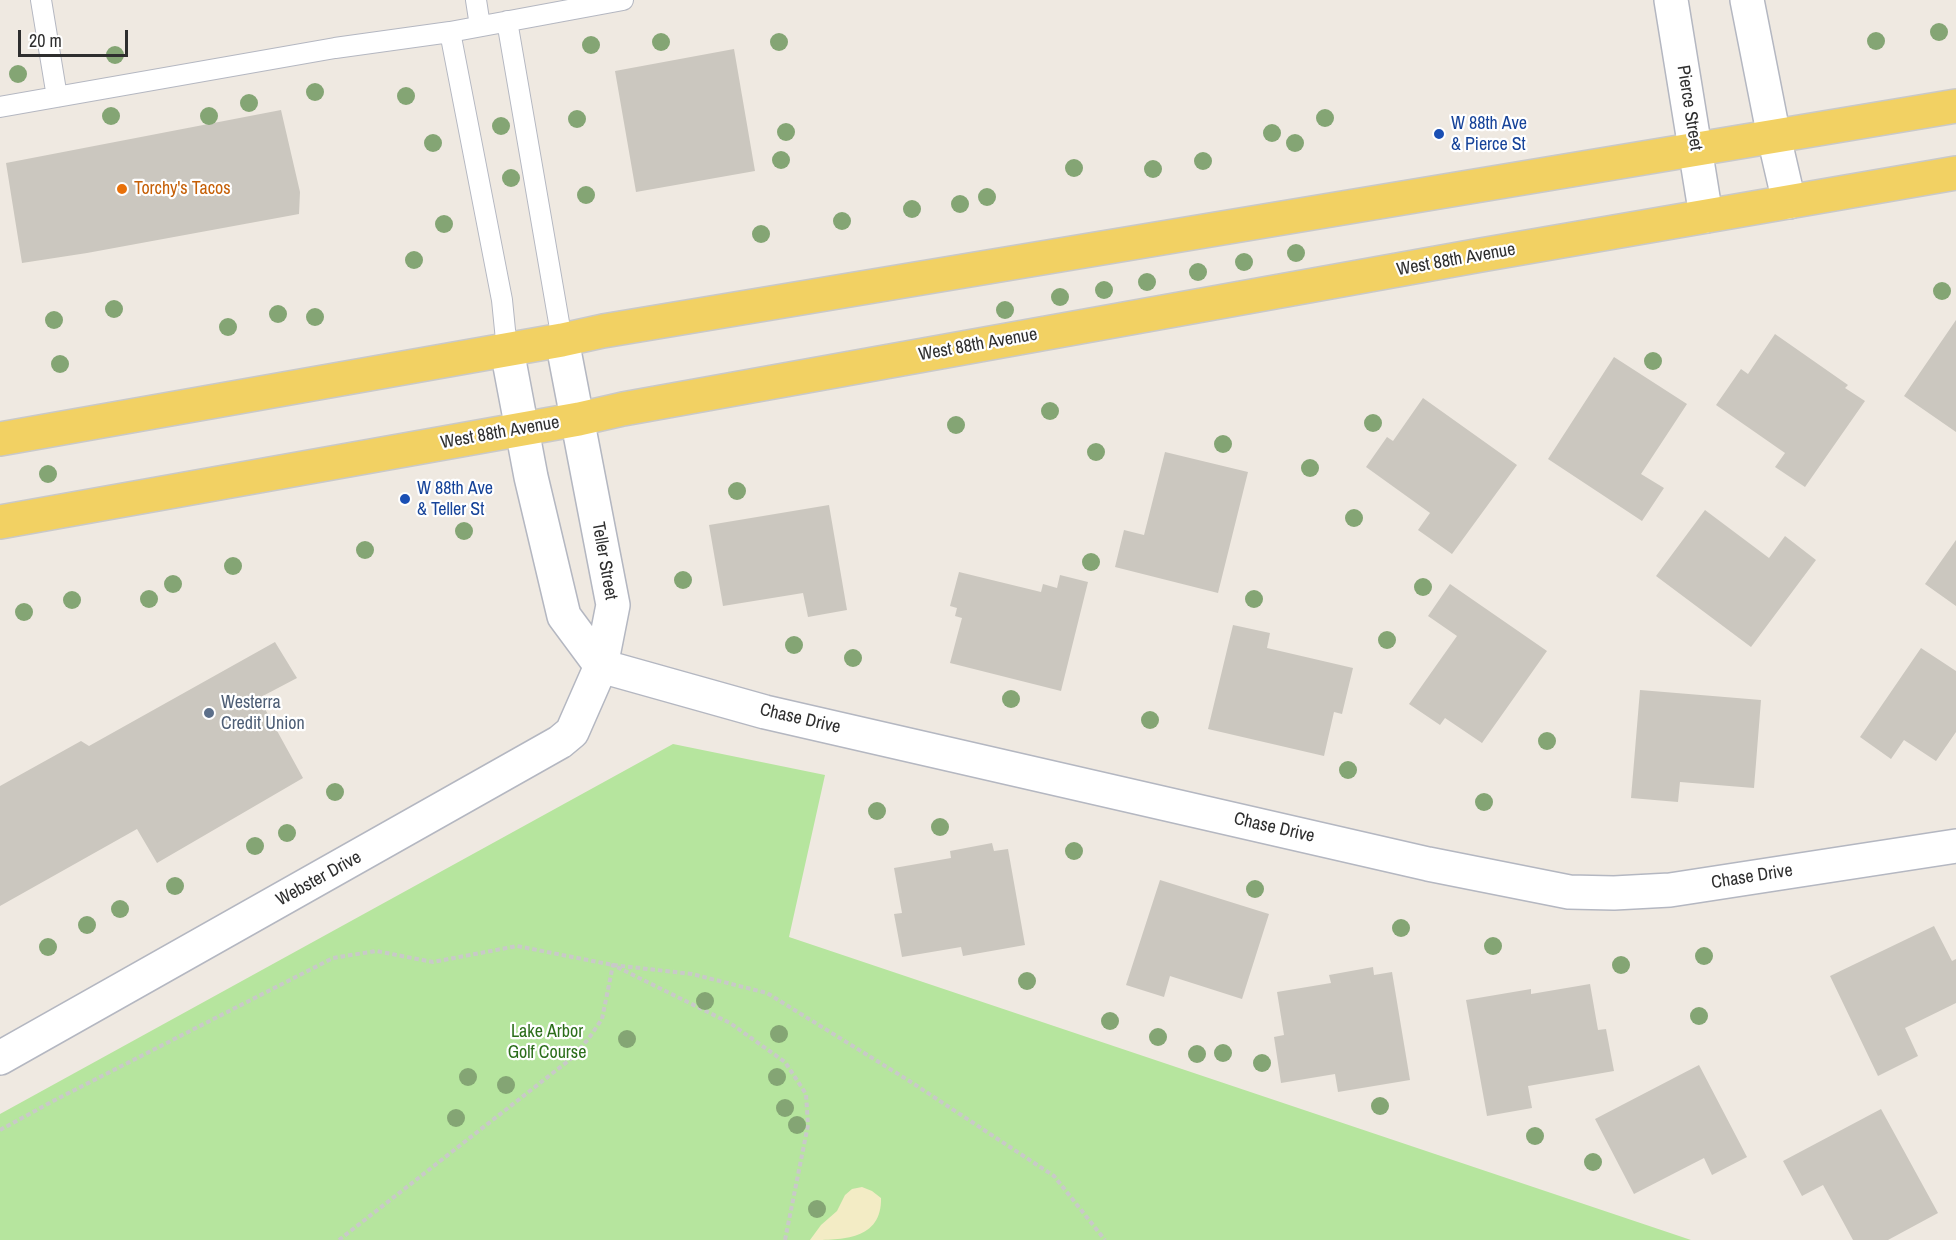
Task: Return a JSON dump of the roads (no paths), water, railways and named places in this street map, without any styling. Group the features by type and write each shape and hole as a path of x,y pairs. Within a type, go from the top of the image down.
{"main road":[{"path":"0,439 603,332 1956,106"},
{"name":"West 88th Avenue","path":"0,522 522,430 706,394 1956,173"}],"street":[{"name":"Pierce Street","path":"1671,0 1706,216"},
{"path":"1747,0 1789,202"},
{"name":"Teller Street","path":"562,340 613,605 601,666"},
{"path":"507,350 531,477 564,616 601,666"},
{"name":"Chase Drive","path":"601,666 765,712 1428,864 1569,892 1614,893 1670,890 1956,846"},
{"name":"Webster Drive","path":"0,1058 560,742 572,732 601,666"}],"lane":[{"path":"41,0 57,97"},
{"path":"476,0 480,26"},
{"path":"0,107 344,47 450,32 623,0"},
{"path":"507,21 562,340"},
{"path":"450,32 502,300 507,350"}],"place":[{"name":"W 88th Ave & Pierce St","path":"1439,134"},
{"name":"Torchy's Tacos","path":"122,189"},
{"name":"W 88th Ave & Teller St","path":"405,499"},
{"name":"Westerra Credit Union","path":"209,713"}],"park label":[{"name":"Lake Arbor Golf Course","path":"547,1042"}]}
